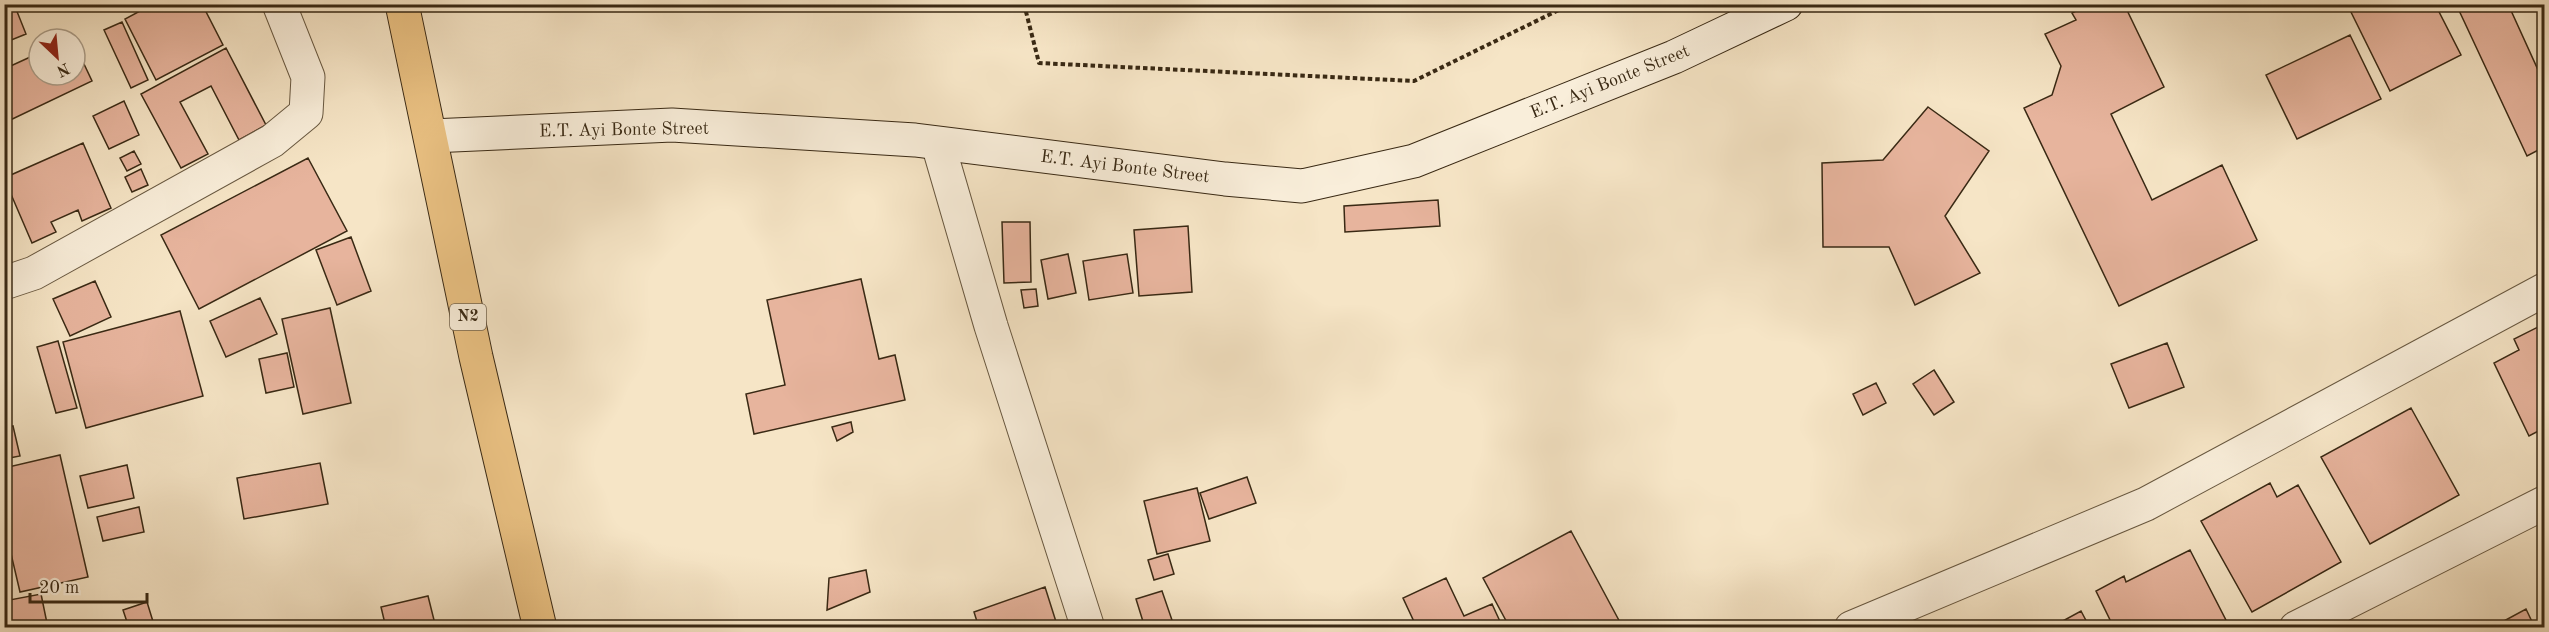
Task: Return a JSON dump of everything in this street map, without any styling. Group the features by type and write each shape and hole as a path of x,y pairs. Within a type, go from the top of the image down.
{"highway":[{"name":"N2","path":"402,4 476,357 540,627"}],"street":[{"path":"4,283 34,273 262,147 306,113 308,77 279,4"},
{"name":"E.T. Ayi Bonte Street","path":"431,136 672,125 915,140 1225,179 1302,186 1414,161 1674,57 1786,4"},
{"path":"938,144 991,326 1089,627"},
{"path":"1851,627 1905,617 2146,504 2544,290"},
{"path":"2296,627 2544,503"}],"path":[{"path":"1024,4 1039,63 1414,81 1571,4"}],"building":[{"path":"4,4 14,4 26,34 4,43"},
{"path":"153,4 202,4 223,45 156,80 125,19"},
{"path":"2090,4 2094,11 2107,4 2124,4 2164,87 2111,114 2152,200 2222,165 2257,240 2119,306 2024,108 2052,95 2061,66 2045,34 2076,20 2072,13"},
{"path":"2347,4 2435,4 2461,55 2390,91"},
{"path":"2456,4 2508,4 2544,83 2544,147 2527,156"},
{"path":"122,22 148,80 131,88 104,30"},
{"path":"2350,35 2381,99 2297,139 2266,75"},
{"path":"226,48 266,125 239,140 211,86 180,102 208,154 181,168 141,94"},
{"path":"27,58 27,87 79,87 4,123 4,69"},
{"path":"87,70 92,81 87,83"},
{"path":"124,101 139,135 109,149 93,116"},
{"path":"1928,107 1989,151 1945,216 1980,273 1915,305 1889,247 1823,247 1822,163 1883,160"},
{"path":"83,143 111,208 82,221 78,210 51,222 56,232 32,243 4,178"},
{"path":"134,151 141,164 127,171 120,158"},
{"path":"308,158 347,231 199,309 161,235"},
{"path":"141,169 148,185 132,192 125,177"},
{"path":"1438,200 1440,226 1345,232 1344,206"},
{"path":"1002,222 1030,222 1031,282 1004,283"},
{"path":"1188,226 1192,292 1139,296 1134,230"},
{"path":"351,237 371,291 337,305 316,250"},
{"path":"1068,254 1076,293 1048,299 1041,260"},
{"path":"1127,254 1133,293 1089,300 1083,261"},
{"path":"861,279 879,359 895,355 905,400 754,434 746,394 785,385 767,300"},
{"path":"95,281 111,317 70,336 53,299"},
{"path":"1036,289 1038,306 1024,308 1021,290"},
{"path":"260,298 277,334 226,357 210,321"},
{"path":"330,308 351,403 303,414 282,319"},
{"path":"180,311 203,396 86,428 63,342"},
{"path":"2544,324 2544,428 2529,436 2494,363 2519,350 2514,339"},
{"path":"58,341 77,408 56,413 37,347"},
{"path":"2167,343 2184,387 2129,408 2111,364"},
{"path":"287,353 294,387 266,393 259,359"},
{"path":"1934,370 1954,402 1934,415 1913,384"},
{"path":"1876,383 1886,403 1863,415 1853,394"},
{"path":"2411,408 2459,495 2370,544 2321,457"},
{"path":"851,422 853,432 837,441 832,427"},
{"path":"13,426 20,456 4,459 4,428"},
{"path":"60,455 88,577 20,592 4,524 4,468"},
{"path":"320,463 328,504 244,519 237,478"},
{"path":"127,465 134,498 88,508 80,476"},
{"path":"1247,477 1256,503 1209,519 1200,493"},
{"path":"2270,483 2277,497 2298,485 2341,562 2252,612 2201,521"},
{"path":"1197,488 1210,541 1157,554 1144,501"},
{"path":"139,507 144,532 103,541 97,517"},
{"path":"1571,531 1622,626 1510,628 1483,578"},
{"path":"2190,550 2229,626 2225,628 2114,628 2096,591 2124,576 2126,582"},
{"path":"1168,554 1174,574 1154,580 1148,560"},
{"path":"866,570 870,592 827,610 829,578"},
{"path":"1446,578 1464,616 1492,604 1503,628 1417,628 1403,598"},
{"path":"1045,587 1058,628 979,628 974,612"},
{"path":"1162,591 1173,623 1159,628 1145,628 1136,599"},
{"path":"41,594 48,628 4,628 4,601"},
{"path":"428,596 436,628 386,628 381,607"},
{"path":"147,602 155,628 129,628 123,610"},
{"path":"2526,609 2535,628 2491,628"},
{"path":"2081,611 2090,628 2050,628"}]}
